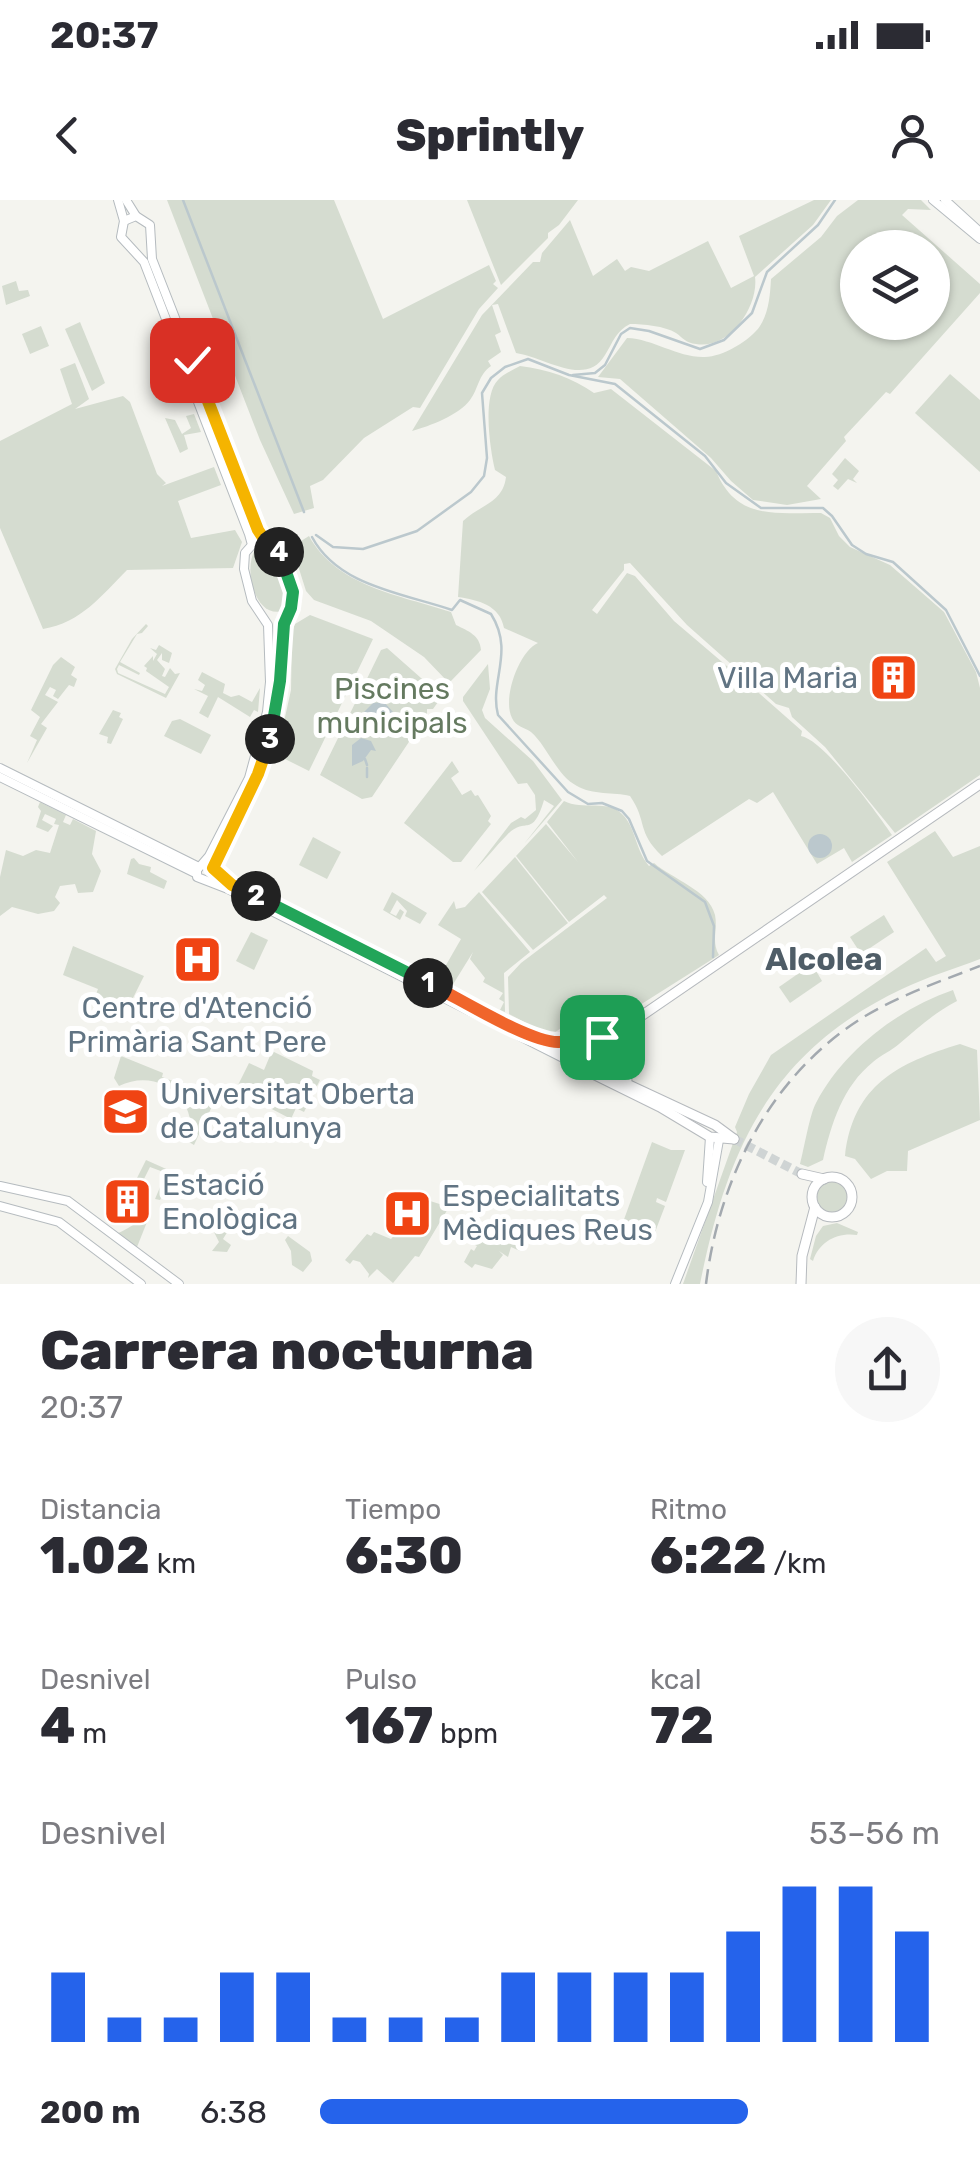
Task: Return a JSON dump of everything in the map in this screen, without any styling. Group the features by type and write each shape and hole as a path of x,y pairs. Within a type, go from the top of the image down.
{"main road":[{"path":"118,200 124,222 121,237 144,262 252,545"},
{"path":"126,200 136,216 150,225 152,259 258,530 279,551 292,583 279,695 268,748 205,868"},
{"path":"933,200 980,236"},
{"path":"945,200 980,236"},
{"path":"124,222 136,216"},
{"path":"133,247 149,240"},
{"path":"266,542 252,545 246,553 246,584 252,602 265,616 277,620 286,616"},
{"path":"265,616 270,682 262,737 249,778 201,881 571,1062 579,1070 636,1091"},
{"path":"0,768 537,1038 560,1042 585,1032 616,1032 631,1023 980,788"},
{"path":"0,777 205,868 214,878 208,882"},
{"path":"589,1072 601,1068 620,1036 980,788"},
{"path":"634,1028 620,1044 617,1058 620,1072 636,1091"},
{"path":"600,1035 618,1078 714,1135 700,1217 675,1284"},
{"path":"571,1062 572,1040"},
{"path":"801,1284 807,1234 815,1207 813,1192 802,1174 841,1179 852,1193 847,1211 836,1217 824,1216 815,1207"},
{"path":"813,1192 825,1178"},
{"path":"0,1186 68,1202 179,1284"},
{"path":"0,1206 53,1219 141,1284"},
{"path":"807,1234 824,1216"}],"green space":[{"path":"167,200 334,200 383,319 489,265 496,281 493,284 498,288 479,309 420,408 413,407 364,438 323,480 310,486 314,508 294,514 260,440"},
{"path":"467,200 578,200 548,233 548,238 501,285"},
{"path":"814,200 831,200 813,225 755,277 747,313 720,340 693,343 666,329 630,324 618,333 597,365 576,370 516,353 498,304 492,305 501,332 495,335 501,352 488,361 491,366 465,405 444,419 412,431 482,315 533,262 540,262 542,253 570,220 593,276 617,259 625,271 631,267 649,271 708,241 731,288 754,276 739,236"},
{"path":"858,200 921,200 931,210 908,209 902,215 919,230 840,230 840,340 938,340 890,394 886,392 844,437 846,441 807,486 821,499 787,505 753,500 620,379 598,377 627,338 705,357 743,342 763,321 771,279 821,237 837,216"},
{"path":"950,257 980,284 980,293 950,327"},
{"path":"16,281 19,291 28,290 30,296 6,305 2,286"},
{"path":"80,322 105,383 92,391 65,329"},
{"path":"41,326 49,346 30,354 22,334"},
{"path":"75,363 89,399 75,409 123,396 130,402 157,474 166,483 162,486 214,467 221,485 178,501 191,538 235,530 242,542 233,568 127,570 80,614 43,629 0,528 0,441 72,404 60,369"},
{"path":"520,366 559,375 594,393 611,389 716,471 735,499 760,511 821,513 830,518 850,547 890,565 944,612 976,672 980,688 980,775 895,833 825,747 792,717 789,708 776,704 687,625 630,563 624,564 624,570 592,610 597,614 627,573 635,576 674,621 728,667 724,672 734,671 802,731 801,736 836,763 892,835 852,862 844,848 817,864 773,792 757,803 749,799 662,856 645,833 630,796 589,791 570,781 537,738 514,721 509,710 519,665 538,643 504,628 498,614 487,605 458,597 463,521 496,498 506,477 495,470 493,461 490,398 498,380"},
{"path":"950,374 980,400 980,472 915,413"},
{"path":"194,414 201,432 184,435 188,449 180,453 165,418 175,420 182,434 191,428 186,416"},
{"path":"845,458 859,471 853,479 857,483 848,479 838,490 833,486 838,480 832,474"},
{"path":"309,536 321,553 353,578 451,612 456,625 476,637 481,650 449,683 424,657 371,621 314,600 306,591 294,553"},
{"path":"265,548 277,560 284,576 287,594 283,611 265,608 254,591 252,558 255,550"},
{"path":"310,615 373,639 309,771 279,756 278,749 291,690 292,632 295,624"},
{"path":"146,624 120,662 139,675 119,665 118,673 165,694 169,687 144,666 157,654 150,648 156,650 159,645 172,653 169,663 162,660 162,653 157,660 165,669 162,676 170,668 175,674 180,673 166,698 117,674 115,669 132,639"},
{"name":"Piscines municipals","path":"387,648 438,693 438,702 433,709 427,709 427,715 372,797 362,799 320,775 381,650"},
{"path":"61,657 75,667 71,675 77,679 74,687 69,685 58,699 53,696 56,690 50,687 45,695 58,702 41,724 47,728 27,763 37,740 30,736 40,717 31,710 53,665"},
{"path":"488,664 490,689 482,710 485,718 533,761 562,800 524,844 554,806 544,800 536,820 514,829 474,871 511,823 536,810 535,795 527,783 518,784 463,701"},
{"path":"202,672 225,684 223,693 231,697 239,695 252,702 260,688 258,712 254,710 250,717 218,697 208,718 199,713 208,696 194,689 202,691 205,685 198,680"},
{"path":"113,710 121,713 119,717 123,719 111,744 107,743 108,737 99,734"},
{"path":"180,719 211,735 201,754 164,736 172,721"},
{"path":"452,761 459,772 451,778 462,795 471,790 478,795 491,816 491,824 461,862 453,862 404,823"},
{"path":"564,801 611,807 624,816 649,866 654,863 698,892 711,906 719,955 613,1022 580,1018 551,1036 509,1014 508,977 607,898 604,895 569,922 516,856 546,824 578,862 547,822"},
{"path":"40,802 66,815 63,822 70,825 73,819 96,831 92,854 101,871 93,892 78,893 75,884 60,886 55,897 60,903 54,911 38,914 12,907 0,916 0,877 6,850 23,856 36,850 50,853 59,825 45,814 42,820 53,826 48,832 36,827"},
{"path":"935,831 953,857 980,846 980,959 911,985 857,1014 819,1042 788,1074 762,1109 741,1148 711,1235 700,1284 683,1284 737,1132 735,1127 771,1055 926,948 936,962 946,956 887,862"},
{"path":"313,837 341,852 327,879 299,865"},
{"path":"515,857 568,923 533,950 482,892"},
{"path":"134,858 167,881 164,889 127,874"},
{"path":"392,892 427,913 420,924 405,916 407,911 397,900 390,913 396,916 400,909 404,912 400,920 383,910"},
{"path":"479,892 530,952 504,973 505,1012 500,1010 503,993 483,982 485,978 470,959 473,952 452,986 438,979 461,939 438,925 454,901 456,909 465,907"},
{"path":"884,915 894,932 861,954 850,937"},
{"path":"251,932 268,940 254,970 236,961"},
{"path":"73,946 144,976 131,1002 119,997 114,1008 93,1002 98,989 63,975"},
{"path":"812,964 822,981 790,1003 779,987"},
{"path":"953,990 957,1001 876,1060 854,1082 834,1120 823,1160 808,1167 800,1164 814,1108 841,1066 893,1020"},
{"path":"589,1038 599,1042 603,1052 599,1062 589,1066 579,1062 575,1052 579,1042"},
{"path":"960,1044 977,1050 980,1120 908,1151 907,1171 887,1171 871,1179 855,1159 845,1156 858,1111 869,1094 898,1069"},
{"path":"272,1051 313,1071 312,1076 320,1080 304,1112 296,1108 291,1119 239,1092 237,1087 249,1063 264,1070"},
{"path":"121,1056 215,1100 194,1145 189,1142 188,1112 173,1090 148,1081 119,1086 114,1078"},
{"path":"652,1142 671,1150 685,1150 666,1202 657,1198 656,1202 665,1206 652,1240 622,1225"},
{"path":"146,1160 173,1172 160,1200 155,1199 166,1173 150,1167 136,1195 130,1192"},
{"path":"833,1181 844,1186 849,1197 844,1208 833,1213 822,1208 817,1197 822,1186"},
{"path":"427,1200 449,1207 419,1257 415,1256 393,1283 377,1269 368,1278 360,1262 353,1260 350,1264 345,1260 367,1234 371,1236 374,1232 391,1239"},
{"path":"151,1212 137,1247 118,1233 135,1224"},
{"path":"221,1219 231,1226 223,1239 231,1245 227,1252 212,1251 219,1242 212,1228"},
{"path":"837,1223 858,1232 857,1235 830,1240 813,1261 810,1259 823,1226"},
{"path":"517,1229 527,1232 520,1251 511,1247 508,1257 499,1251 503,1255 492,1269 475,1264 472,1268 464,1262 477,1246 473,1244 474,1235 510,1244"},
{"path":"288,1236 310,1252 312,1261 303,1272 292,1265 285,1240"}],"shaded area":[{"path":"384,702 393,712 382,726 382,734 387,736 362,736 362,714 373,703"},
{"path":"361,738 371,741 376,751 371,750 363,761 352,766 352,745"},
{"path":"815,834 825,834 832,846 825,858 815,858 808,851 808,841"}],"waterway":[{"path":"183,200 304,512"},
{"path":"573,375 595,373 605,365 621,334 630,328 700,349 724,340 752,313 767,272 818,225 835,200"},
{"path":"316,535 333,547 363,549 417,531 471,492 484,476 487,458 482,393 491,378 505,367 528,359 569,375 615,384 705,456 726,483 761,508 823,508 852,545 893,562 946,610 980,676"},
{"path":"312,537 338,567 373,586 452,610 460,600 491,614 501,641 496,690 498,715 568,792 588,804 602,803 622,811 647,861 705,902 714,926 713,957"},
{"path":"365,759 367,765"},
{"path":"367,768 367,777"}],"tunnel":[{"path":"734,1139 802,1174"}],"railway":[{"path":"706,1284 723,1205 738,1167 778,1097 804,1066 867,1015 980,966"}],"place":[{"name":"Villa Maria","path":"893,678"},
{"name":"Centre d'Atenció Primària Sant Pere","path":"197,959"},
{"name":"Universitat Oberta de Catalunya","path":"125,1111"},
{"name":"Estació Enològica","path":"127,1202"},
{"name":"Especialitats Mèdiques Reus","path":"407,1213"}],"district":[{"name":"Alcolea","path":"824,959"}],"route":[{"path":"192,360 258,530 279,551 293,592 284,624 277,709 268,748 213,868 232,885 537,1038 560,1042 588,1032 602,1037"}]}
